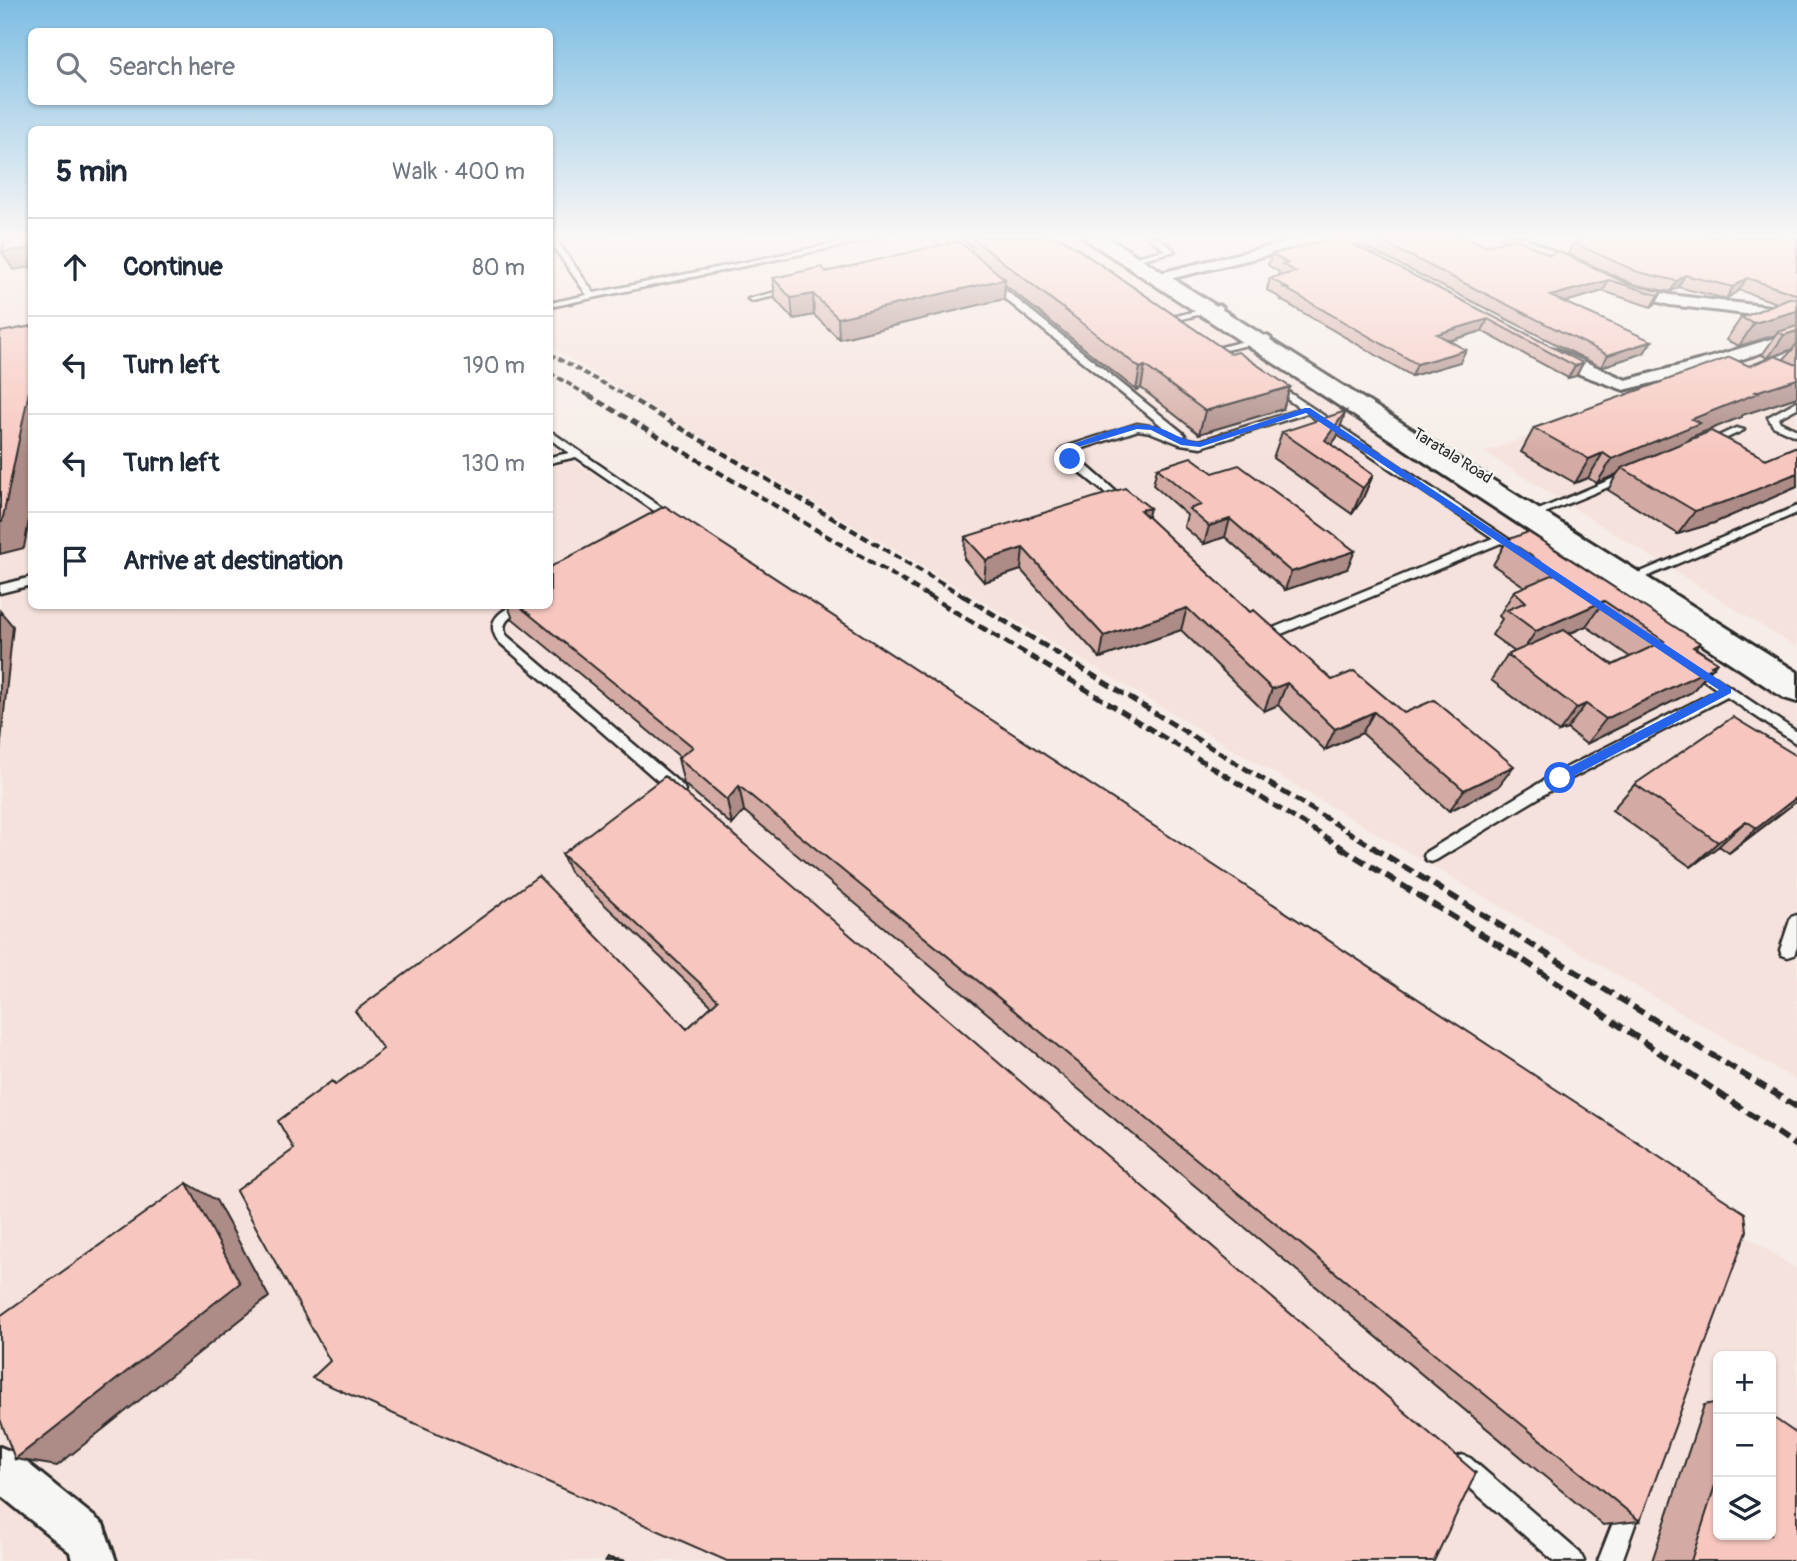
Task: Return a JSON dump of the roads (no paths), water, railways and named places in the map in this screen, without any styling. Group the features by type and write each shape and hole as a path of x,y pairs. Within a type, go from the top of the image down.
{"main road":[{"path":"1213,310 1251,345 1797,689"},
{"name":"Taratala Road","path":"1251,345 1541,511 1797,670"}],"street":[{"path":"1753,310 1797,315"},
{"path":"1530,342 1577,367 1624,385 1715,362 1797,336"},
{"path":"0,1468 88,1539 94,1561"}],"lane":[{"path":"1025,310 1192,444"},
{"path":"1165,320 1208,310"},
{"path":"1154,313 1175,330"},
{"path":"1251,345 1215,347 1251,345"},
{"path":"1760,373 1758,366 1797,352"},
{"path":"1264,379 1534,561"},
{"path":"1797,404 1773,417 1776,424 1797,434"},
{"path":"1132,510 1070,459 1065,453 1067,450 1146,426 1175,440 1192,444 1209,442 1307,410"},
{"path":"1702,445 1739,430"},
{"path":"553,437 671,523"},
{"path":"553,459 576,454"},
{"path":"1541,511 1640,470"},
{"path":"1642,574 1797,509"},
{"path":"1265,636 1501,539"},
{"path":"0,589 28,582"},
{"path":"514,609 500,618 496,631 502,638 692,802"},
{"path":"1678,657 1797,739"},
{"path":"1431,856 1560,778 1728,691"},
{"path":"1788,950 1797,922"},
{"path":"1445,1451 1572,1561"},
{"path":"1610,1561 1639,1485"}],"railway":[{"path":"553,356 628,397"},
{"path":"553,375 591,397"},
{"path":"588,395 930,597"},
{"path":"625,395 965,597"},
{"path":"927,595 1343,848"},
{"path":"962,595 1375,848"},
{"path":"1340,847 1526,962 1797,1146"},
{"path":"1372,847 1797,1107"}]}
